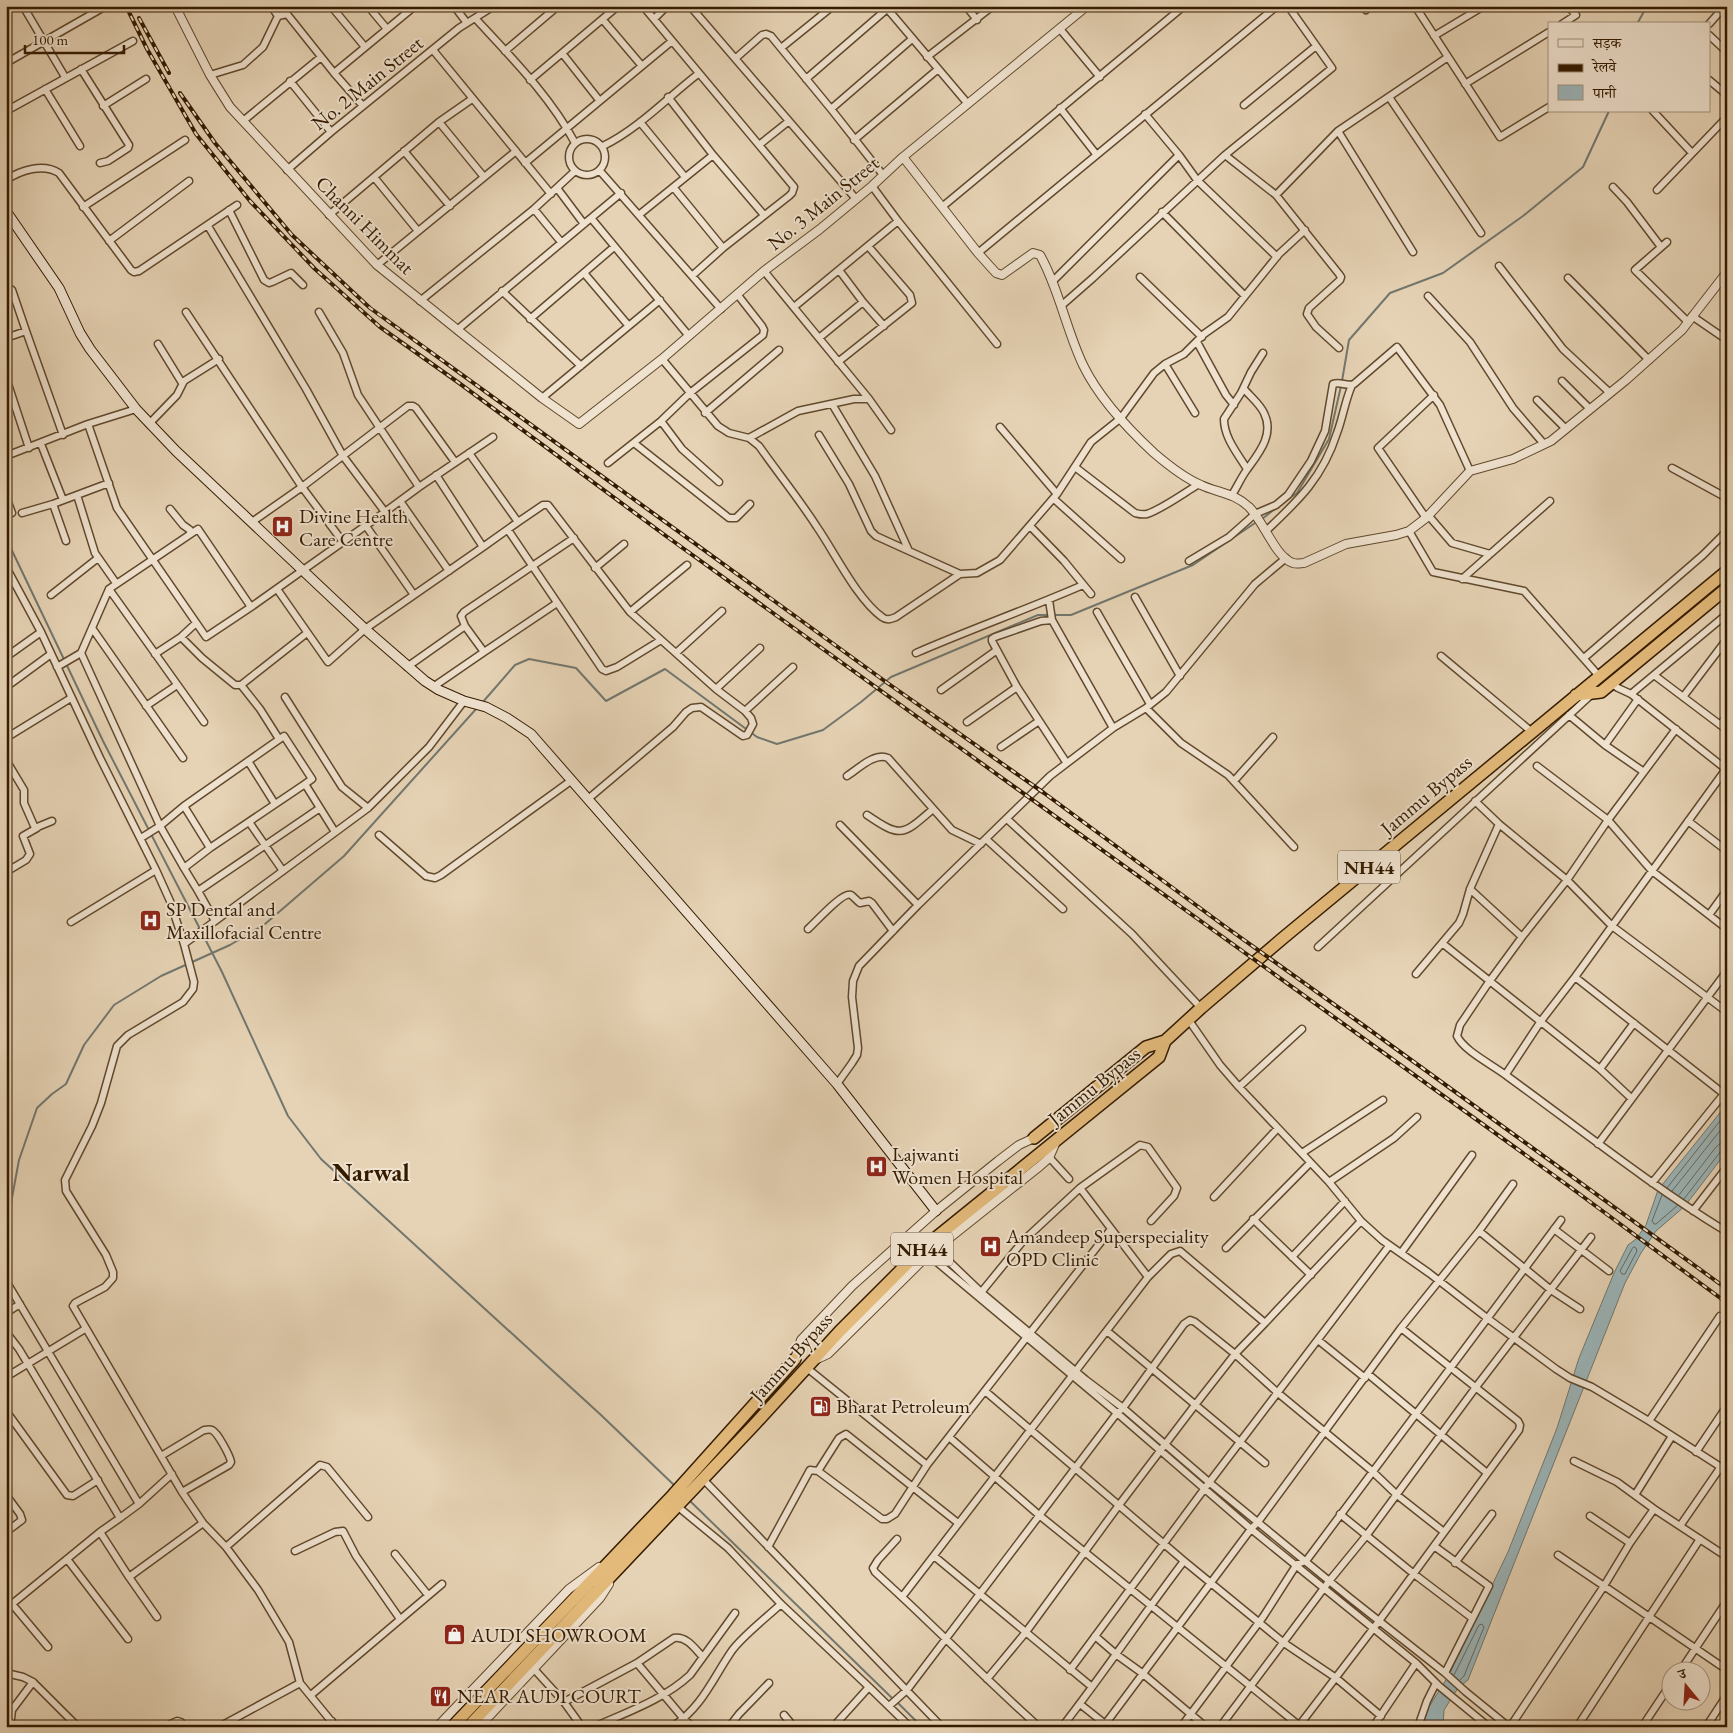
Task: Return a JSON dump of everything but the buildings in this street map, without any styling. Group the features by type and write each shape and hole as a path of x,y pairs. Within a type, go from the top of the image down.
{"highway":[{"name":"Jammu Bypass","path":"1034,1138 1146,1047 1164,1041 1201,1008 1727,571"},
{"path":"1576,695 1601,692 1727,588"},
{"name":"Jammu Bypass","path":"699,1476 810,1364 852,1318 925,1252 1058,1139 1159,1057 1164,1041"},
{"name":"Jammu Bypass","path":"452,1727 677,1501 795,1359"},
{"name":"Jammu Bypass","path":"468,1727 617,1561"}],"main road":[{"path":"6,211 56,283 87,344 149,424 407,667 433,687 464,701 486,707 508,718 531,734 837,1084 936,1211"}],"street":[{"path":"23,6 65,77"},
{"path":"6,64 106,6"},
{"name":"Channi Himmat","path":"175,6 210,75 230,107 377,265 542,398 579,424"},
{"path":"271,6 278,16"},
{"path":"331,6 365,47"},
{"path":"368,6 387,29"},
{"path":"334,73 415,6"},
{"path":"454,6 467,22"},
{"name":"No. 2 Main Street","path":"287,170 467,22 494,6"},
{"path":"505,51 558,6"},
{"path":"530,80 618,6"},
{"path":"644,6 698,74 794,187 792,193 693,275"},
{"path":"654,18 667,6"},
{"path":"690,6 856,199"},
{"path":"966,6 977,20"},
{"path":"927,57 993,6"},
{"name":"No. 3 Main Street","path":"579,424 662,359 764,271 820,229 1087,6"},
{"path":"942,207 1184,6"},
{"path":"978,253 1277,6"},
{"path":"1061,306 1225,155 1332,68 1288,6"},
{"path":"1362,6 1366,10 1370,6"},
{"path":"1415,6 1500,137 1548,108"},
{"path":"1434,36 1484,6"},
{"path":"1565,22 1576,15 1568,6"},
{"path":"1710,22 1725,6"},
{"path":"780,48 831,7"},
{"path":"806,78 886,8 968,104"},
{"path":"278,16 287,14 363,106"},
{"path":"210,75 243,65 263,47 278,16"},
{"path":"475,18 530,80 567,128 575,143"},
{"path":"603,20 642,66"},
{"path":"1060,29 1100,77"},
{"path":"1465,84 1548,33"},
{"path":"736,58 762,35 771,36 883,175"},
{"path":"1710,35 1727,52"},
{"path":"831,109 912,39"},
{"path":"525,163 672,40"},
{"path":"6,110 133,41"},
{"path":"1244,105 1316,46"},
{"path":"433,50 551,194"},
{"path":"562,52 599,100"},
{"path":"243,121 321,57"},
{"path":"1276,195 1338,132 1448,57"},
{"path":"81,69 128,146 111,159 100,163"},
{"path":"854,140 937,70"},
{"path":"603,146 640,122 698,74"},
{"path":"103,106 146,79"},
{"path":"290,81 331,132"},
{"path":"1710,81 1727,95"},
{"path":"45,88 80,146"},
{"path":"1389,97 1481,233"},
{"path":"668,98 764,215"},
{"path":"329,215 404,151 472,99"},
{"path":"1060,108 1096,154"},
{"path":"1654,112 1692,153"},
{"path":"1145,114 1180,155 1197,180 1277,257"},
{"path":"1656,190 1727,117"},
{"path":"759,145 789,121"},
{"path":"440,122 484,177"},
{"path":"640,122 685,177"},
{"path":"1338,132 1413,252"},
{"path":"584,138 594,140 603,146 606,156 600,171 585,176 575,171 569,162 569,152 575,143 584,138"},
{"path":"83,206 185,140"},
{"path":"404,151 450,206"},
{"path":"377,265 516,151"},
{"path":"640,214 713,155"},
{"path":"1052,282 1180,155"},
{"path":"1225,155 1276,195 1341,277 1337,283 1309,308 1307,314 1316,327 1340,348"},
{"path":"904,157 978,253 999,275 1007,272 1032,253 1041,256 1082,364 1104,399 1155,453 1170,466 1199,484 1232,495 1245,503 1286,558 1292,562 1304,563 1346,544 1409,531 1427,516 1470,471 1513,459 1551,441 1610,394 1682,330 1727,272"},
{"path":"6,180 17,173 30,169 56,171 131,270 137,271 208,226 237,204"},
{"path":"420,301 534,209 575,171"},
{"path":"600,171 640,214 721,309"},
{"path":"374,177 418,231"},
{"path":"109,241 189,181"},
{"path":"872,186 997,344"},
{"path":"1613,187 1664,245 1635,270 1690,319 1727,340"},
{"path":"557,188 584,224"},
{"path":"674,188 724,248"},
{"path":"457,330 621,193"},
{"path":"534,209 561,242"},
{"path":"229,210 264,280 269,283 291,273 303,285"},
{"path":"1162,212 1245,296"},
{"path":"591,218 689,336"},
{"path":"794,307 898,221"},
{"path":"208,226 306,389 343,456 385,512"},
{"path":"819,435 849,484 871,532 909,552 960,574 977,573 1000,560 1055,496 1091,442 1121,418 1154,373 1165,364 1184,354 1228,317 1277,257 1305,230"},
{"path":"838,362 910,306 913,300 868,246"},
{"path":"530,319 614,247"},
{"path":"1499,266 1563,349 1610,394"},
{"path":"839,270 884,326"},
{"path":"764,271 869,399 891,430"},
{"path":"584,273 628,325"},
{"path":"1140,277 1200,340 1226,395 1234,405"},
{"path":"1568,278 1649,360"},
{"path":"6,286 12,290 63,434"},
{"path":"502,291 581,366"},
{"path":"608,463 662,421 690,393 764,332 762,326 737,294"},
{"path":"1428,296 1470,342 1512,408 1544,444"},
{"path":"542,398 660,300"},
{"path":"819,338 863,302"},
{"path":"186,312 302,486 343,542"},
{"path":"319,312 343,353 356,390 419,487"},
{"path":"6,338 26,331"},
{"path":"158,344 182,383"},
{"path":"1265,529 1296,503 1320,473 1338,432 1350,385 1397,347 1440,405 1470,471"},
{"path":"705,413 779,350"},
{"path":"1247,469 1232,445 1224,422 1226,415 1234,405 1263,353"},
{"path":"149,424 177,395 182,383 219,359"},
{"path":"662,359 705,413 722,429 729,433 749,438 759,446 811,518 865,600 881,617 885,619 896,617 960,574"},
{"path":"1165,364 1195,413"},
{"path":"6,378 29,448"},
{"path":"1562,381 1590,409"},
{"path":"1189,561 1229,537 1256,516 1276,506 1284,499 1298,482 1311,461 1327,423 1332,386 1337,382 1350,385"},
{"path":"1232,495 1247,469 1263,447 1267,435 1263,411 1244,388"},
{"path":"1434,395 1378,448 1427,516 1452,543 1490,554"},
{"path":"749,438 798,411 854,400 869,399"},
{"path":"1537,400 1566,429"},
{"path":"832,404 875,476 909,552"},
{"path":"252,522 405,408 413,406 416,408 456,462"},
{"path":"6,456 41,444 88,424 136,409"},
{"path":"662,421 682,449 719,482"},
{"path":"88,424 117,508 206,636 251,607 419,487 493,437"},
{"path":"1000,427 1055,496 1121,559"},
{"path":"634,443 729,518 736,518 750,504"},
{"path":"41,444 63,500"},
{"path":"469,453 518,522"},
{"path":"1075,467 1135,513 1142,514 1153,511 1199,484"},
{"path":"1672,468 1727,498"},
{"path":"436,476 482,547"},
{"path":"22,513 53,504 109,483"},
{"path":"77,495 93,548 116,583"},
{"path":"6,497 12,513"},
{"path":"400,501 449,571"},
{"path":"1462,579 1550,501"},
{"path":"53,504 66,541"},
{"path":"276,589 328,662 365,629 546,504 630,612 716,689 745,711 753,722 747,735 743,736 701,707 692,708 673,727 588,800"},
{"path":"170,509 183,525 190,530 190,534"},
{"path":"366,526 414,594"},
{"path":"1030,526 1064,561 1091,594"},
{"path":"57,667 81,653 108,589 198,528 251,607"},
{"path":"508,530 557,604 606,672 617,668 661,640"},
{"path":"1409,531 1433,572 1524,591 1599,676"},
{"path":"1584,658 1703,555 1727,531"},
{"path":"484,652 465,626 461,616 464,612 574,538"},
{"path":"595,568 624,544"},
{"path":"51,595 98,558"},
{"path":"837,1084 857,1055 858,1048 852,997 855,974 860,966 918,905 1050,776 1066,762 1166,692 1251,588 1286,558"},
{"path":"630,612 686,565"},
{"path":"6,568 41,632 70,698 141,838 170,901 184,944 194,986 188,996 175,1008 128,1035 114,1052 101,1103 92,1126 65,1180 66,1191 106,1255 113,1272 113,1278 106,1287 75,1303 73,1306 182,1492 203,1523 226,1547 258,1590 289,1642 300,1683 336,1727"},
{"path":"6,586 14,582"},
{"path":"916,653 968,630 1050,603 1083,585"},
{"path":"108,589 204,722"},
{"path":"1135,597 1180,676"},
{"path":"1050,603 1051,618 1113,728"},
{"path":"433,687 557,604"},
{"path":"676,653 722,611"},
{"path":"1097,612 1148,706 1181,743 1223,771 1234,781 1294,847"},
{"path":"1632,694 1727,614"},
{"path":"1051,618 994,637 992,641 1017,687 1066,762"},
{"path":"155,654 177,638 182,637 196,623"},
{"path":"407,667 465,626"},
{"path":"92,628 183,758"},
{"path":"6,656 41,632"},
{"path":"182,637 202,658 235,685 241,685 307,633"},
{"path":"1683,697 1727,640"},
{"path":"716,689 760,648"},
{"path":"941,690 996,650"},
{"path":"81,653 157,828 184,868 215,921"},
{"path":"6,687 51,654"},
{"path":"1440,656 1532,732"},
{"path":"745,711 793,666"},
{"path":"1654,675 1727,730"},
{"path":"1506,1074 1541,1021 1726,770 1632,694 1611,683"},
{"path":"146,706 177,685"},
{"path":"241,685 260,709 279,739"},
{"path":"967,722 1017,687"},
{"path":"1318,947 1594,693"},
{"path":"285,697 342,787 368,808"},
{"path":"6,738 70,698"},
{"path":"1605,744 1638,699"},
{"path":"184,944 368,808 429,747 464,701"},
{"path":"1570,715 1605,744 1644,772"},
{"path":"1720,725 1727,716"},
{"path":"1001,747 1039,721"},
{"path":"1676,729 1608,820 1567,880 1522,936 1489,982 1460,1025 1457,1036 1464,1046 1506,1074 1654,1185 1690,1210 1727,1232"},
{"path":"141,838 284,736 312,779 210,848 184,868"},
{"path":"1234,781 1272,737"},
{"path":"847,776 866,763 884,756 888,758 903,772 911,785 952,830 983,842 1063,909"},
{"path":"6,760 24,790 24,804 33,826 37,828"},
{"path":"248,761 276,804"},
{"path":"1537,766 1608,820 1652,871 1727,929"},
{"path":"379,835 426,876 435,878 572,780"},
{"path":"305,784 336,832"},
{"path":"1475,801 1499,824 1567,880 1612,926 1727,1012"},
{"path":"184,806 210,848"},
{"path":"198,891 320,808"},
{"path":"867,815 889,830 900,832 916,824 933,809"},
{"path":"1007,819 1132,934 1201,1008"},
{"path":"6,872 30,856 23,836 52,821"},
{"path":"1688,821 1727,851"},
{"path":"249,822 283,871"},
{"path":"840,824 918,905"},
{"path":"1416,974 1458,923 1463,914 1470,889 1499,824"},
{"path":"71,922 156,870"},
{"path":"1470,889 1522,936"},
{"path":"1709,915 1727,890"},
{"path":"808,929 838,900 850,894 860,903 872,902 893,931"},
{"path":"1442,943 1489,982 1541,1021 1631,1098"},
{"path":"1598,1144 1727,971"},
{"path":"1575,977 1725,1092 1654,1185"},
{"path":"1188,1019 1220,1065 1239,1088 1329,1182 1361,1221 1390,1246 1556,1370 1588,1385 1649,1421 1727,1471"},
{"path":"1600,1070 1634,1023"},
{"path":"1239,1088 1302,1029"},
{"path":"1302,1153 1383,1100"},
{"path":"1329,1182 1394,1138 1417,1117"},
{"path":"1214,1197 1278,1128"},
{"path":"795,1359 801,1340 852,1286 936,1211 1018,1145 1034,1138"},
{"path":"925,1252 936,1249 1040,1166 1049,1157 1058,1139"},
{"path":"980,1294 1023,1241 1080,1188 1137,1146 1144,1145 1176,1188 1174,1196 1151,1221"},
{"path":"1401,1253 1472,1155"},
{"path":"1049,1157 1069,1179"},
{"path":"1226,1248 1310,1163"},
{"path":"1690,1210 1727,1168"},
{"path":"1080,1704 1105,1726 1142,1673 1325,1433 1401,1328 1479,1231 1512,1184"},
{"path":"1080,1188 1148,1277"},
{"path":"1292,1258 1345,1201"},
{"path":"1253,1219 1311,1275"},
{"path":"1180,1727 1259,1623 1297,1564 1306,1561 1560,1220"},
{"path":"987,1679 1026,1632 1119,1505 1235,1354 1361,1221"},
{"path":"768,1547 808,1473 813,1469 882,1519 887,1520 895,1514 928,1465 1111,1229"},
{"path":"1554,1229 1580,1251 1609,1271"},
{"path":"1479,1231 1551,1290 1580,1308"},
{"path":"1220,1727 1590,1237"},
{"path":"1070,1670 1207,1485 1390,1246"},
{"path":"936,1249 980,1294"},
{"path":"902,1597 1148,1277 1171,1254 1180,1251 1265,1323"},
{"path":"925,1252 980,1294 1207,1485 1258,1522 1509,1727 1654,1509"},
{"path":"6,1281 139,1504"},
{"path":"6,1314 20,1304"},
{"path":"1649,1421 1720,1316"},
{"path":"891,1705 907,1690 1184,1324 1190,1320 1235,1354 1278,1393 1372,1471 1397,1495 1444,1532"},
{"path":"949,1438 1039,1515 1300,1726 1519,1430 1520,1425 1518,1421 1401,1328"},
{"path":"6,1377 47,1350 85,1329"},
{"path":"6,1332 27,1363 120,1518"},
{"path":"1107,1332 1265,1463"},
{"path":"1318,1340 1441,1434 1487,1473"},
{"path":"810,1364 928,1465"},
{"path":"985,1390 1259,1623 1284,1643 1336,1678 1381,1716"},
{"path":"1696,1452 1727,1406"},
{"path":"6,1411 67,1495 73,1496 98,1480"},
{"path":"161,1456 207,1429 215,1432 229,1454 231,1462 229,1465 182,1492"},
{"path":"818,1471 839,1438 846,1434 958,1523"},
{"path":"1635,1495 1672,1436"},
{"path":"1574,1461 1617,1482 1727,1558"},
{"path":"226,1547 320,1465 327,1467 368,1517"},
{"path":"1680,1526 1720,1468"},
{"path":"12,1604 100,1532 139,1504 172,1474"},
{"path":"699,1476 942,1727"},
{"path":"1207,1485 1251,1529 1297,1564 1416,1663 1458,1702 1489,1727"},
{"path":"6,1495 20,1514 22,1520 6,1532"},
{"path":"677,1501 728,1548 781,1604 869,1688 891,1705 910,1727"},
{"path":"1340,1514 1472,1618"},
{"path":"1455,1563 1492,1514"},
{"path":"1590,1516 1630,1543"},
{"path":"129,1577 203,1523"},
{"path":"295,1551 343,1530 356,1556 400,1619"},
{"path":"100,1532 157,1617"},
{"path":"897,1539 878,1560 873,1568 875,1572 1039,1727"},
{"path":"1577,1727 1700,1539"},
{"path":"1434,1546 1489,1586 1445,1673"},
{"path":"395,1554 428,1595"},
{"path":"1558,1554 1727,1670"},
{"path":"934,1556 1092,1687"},
{"path":"67,1559 128,1639"},
{"path":"479,1727 600,1598 617,1561"},
{"path":"437,1727 569,1589 617,1561"},
{"path":"1062,1727 1117,1655 1184,1561"},
{"path":"311,1695 442,1584"},
{"path":"6,1597 48,1647"},
{"path":"1687,1660 1727,1601"},
{"path":"672,1727 684,1719 712,1685 732,1650 781,1604"},
{"path":"594,1727 663,1695 690,1675 735,1613"},
{"path":"1095,1636 1206,1727"},
{"path":"564,1702 637,1663 677,1637 681,1637 688,1642 703,1657"},
{"path":"637,1663 684,1719 693,1727"},
{"path":"1373,1727 1416,1663"},
{"path":"534,1669 564,1702 582,1727"},
{"path":"6,1673 23,1677 33,1682 78,1727"},
{"path":"10,1727 12,1710 33,1682"},
{"path":"219,1727 300,1683"},
{"path":"729,1727 769,1683"},
{"path":"1418,1727 1427,1701 1438,1684"},
{"path":"833,1727 869,1688"},
{"path":"1706,1727 1727,1695"},
{"path":"1642,1727 1660,1700"},
{"path":"784,1715 794,1727"},
{"path":"322,1727 332,1720"},
{"path":"164,1727 176,1722 181,1722 183,1727"}],"water":[{"path":"1727,1104 1727,1151 1685,1206 1656,1231 1641,1253 1625,1283 1468,1680 1458,1688 1444,1710 1443,1727 1421,1727 1427,1710 1449,1675 1508,1552 1557,1428 1579,1358 1614,1273 1628,1245 1636,1239 1646,1225 1658,1190"}],"waterway":[{"path":"1638,22 1647,6"},
{"path":"1342,381 1349,340 1390,293 1443,273 1523,216 1583,167 1609,112"},
{"path":"1284,502 1297,493 1329,439 1341,386"},
{"path":"1262,519 1276,508"},
{"path":"1054,615 1071,615 1193,565 1258,521"},
{"path":"6,538 103,741 200,929"},
{"path":"482,703 515,665 529,659 576,668 606,701 665,669 757,737 777,744 823,730 891,677 1038,615 1049,615"},
{"path":"6,1230 19,1160 37,1108 66,1084 84,1045 114,1005 161,976 230,945 265,924 344,856 477,708"},
{"path":"202,933 222,972 288,1116 321,1159 601,1415 675,1486"},
{"path":"689,1500 893,1699"},
{"path":"897,1702 922,1727"}],"railway":[{"path":"126,6 147,49 196,134 250,201 315,269 380,327 666,536 1570,1187 1727,1303"},
{"path":"139,18 169,73"},
{"path":"180,93 215,143 292,235 370,308 886,682 1044,793 1223,925 1727,1289"}],"place":[{"name":"Divine Health Care Centre","path":"283,527"},
{"name":"SP Dental and Maxillofacial Centre","path":"150,921"},
{"name":"Lajwanti Women Hospital","path":"876,1166"},
{"name":"Amandeep Superspeciality OPD Clinic","path":"990,1247"},
{"name":"Bharat Petroleum","path":"820,1406"},
{"name":"AUDI SHOWROOM","path":"455,1635"},
{"name":"NEAR AUDI COURT","path":"441,1696"}],"district":[{"name":"Narwal","path":"371,1172"}]}
